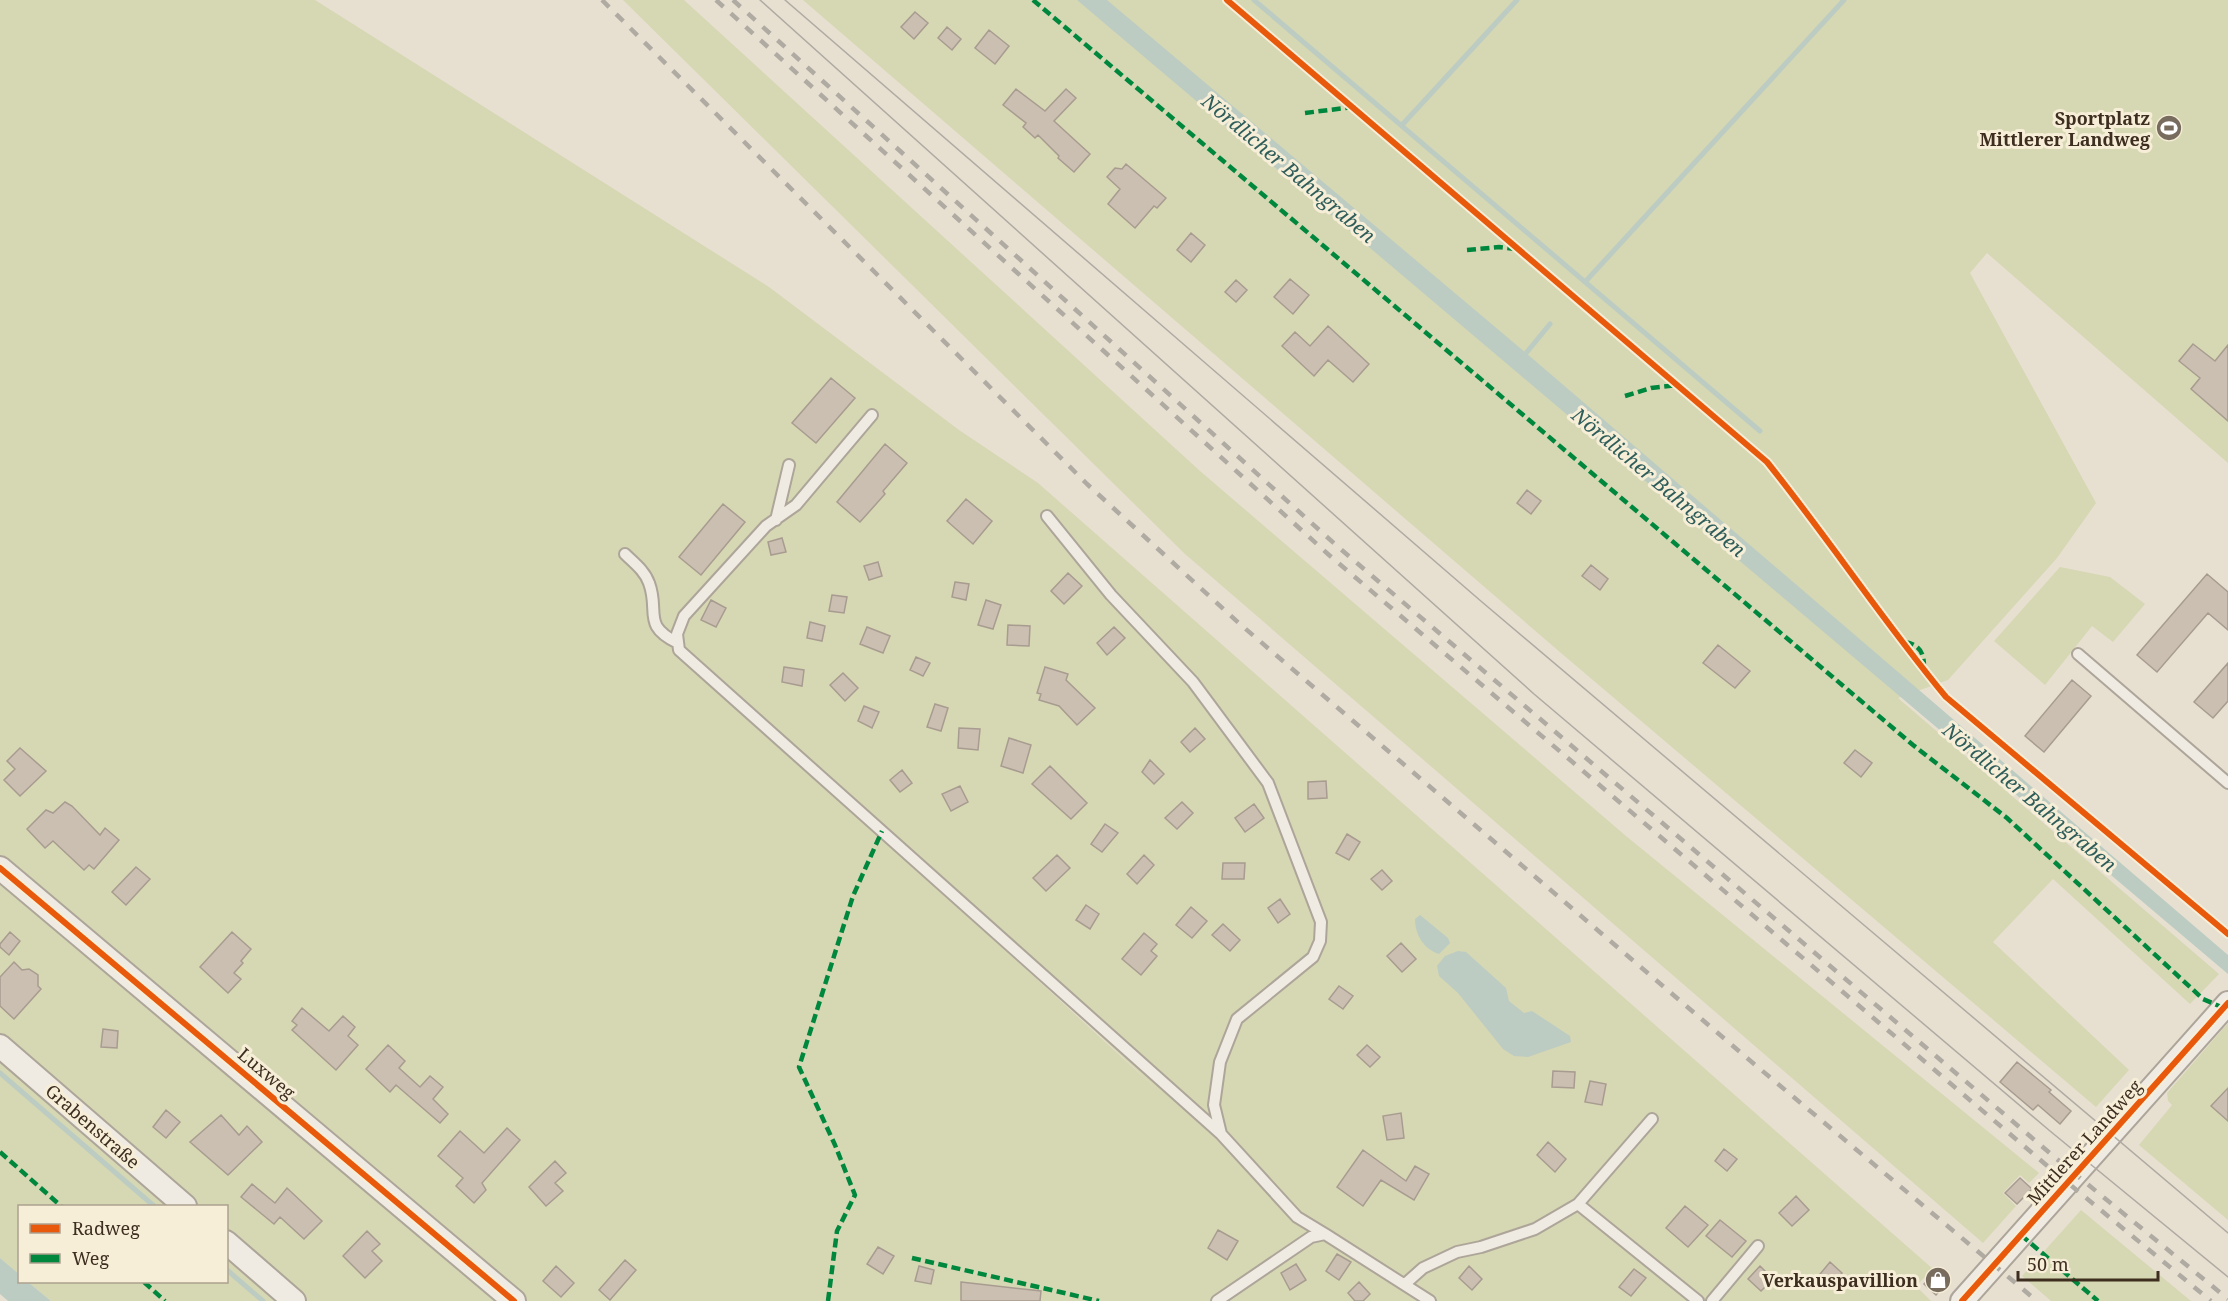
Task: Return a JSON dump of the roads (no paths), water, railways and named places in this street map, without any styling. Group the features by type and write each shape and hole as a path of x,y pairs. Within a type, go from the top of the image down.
{"street":[{"name":"Luxweg","path":"0,868 514,1301"},
{"name":"Mittlerer Landweg","path":"1962,1301 2226,1005"},
{"name":"Grabenstraße","path":"0,1046 184,1205"},
{"path":"228,1244 294,1301"}],"lane":[{"path":"872,415 796,506 766,526 684,616 677,634 679,650 1221,1134 1297,1217 1430,1301"},
{"path":"776,520 789,465"},
{"path":"1047,516 1112,595 1193,682 1268,783 1322,922 1320,941 1313,957 1237,1018 1220,1062 1214,1105 1221,1134"},
{"path":"625,554 641,570 648,581 652,594 654,622 659,630 678,643"},
{"path":"2078,654 2228,783"},
{"path":"1405,1284 1423,1268 1457,1252 1481,1247 1535,1229 1578,1204 1652,1119"},
{"path":"1578,1204 1698,1301"},
{"path":"1217,1301 1311,1237 1325,1234"},
{"path":"1712,1301 1758,1246"}],"water":[{"name":"Nördlicher Bahngraben","path":"1077,0 1107,0 1526,353 2228,955 2228,974"},
{"path":"1420,915 1448,938 1450,943 1439,954 1429,949 1419,936 1415,919"},
{"path":"1458,951 1466,952 1506,988 1509,1001 1524,1013 1532,1011 1570,1036 1571,1042 1528,1057 1514,1056 1503,1049 1458,993 1439,976 1437,966 1445,956"},
{"path":"0,1258 18,1273 18,1283 29,1283 51,1301 8,1301 0,1294"}],"waterway":[{"path":"1254,0 1760,431"},
{"path":"1402,125 1517,0"},
{"path":"1585,282 1844,0"},
{"path":"1522,358 1550,324"},
{"path":"0,1073 153,1205"},
{"path":"228,1271 263,1301"}],"tram line":[{"path":"760,0 1534,694 2050,1131 2228,1277"},
{"path":"785,0 1482,602 2228,1233"}],"railway":[{"path":"602,0 1087,484 1241,625 1747,1058 2037,1301"},
{"path":"716,0 1329,555 2051,1169 2211,1301"},
{"path":"733,0 1337,546 2058,1160 2228,1299"}],"place":[{"name":"Sportplatz Mittlerer Landweg","path":"2169,128"},
{"name":"Verkauspavillion","path":"1938,1280"}]}
